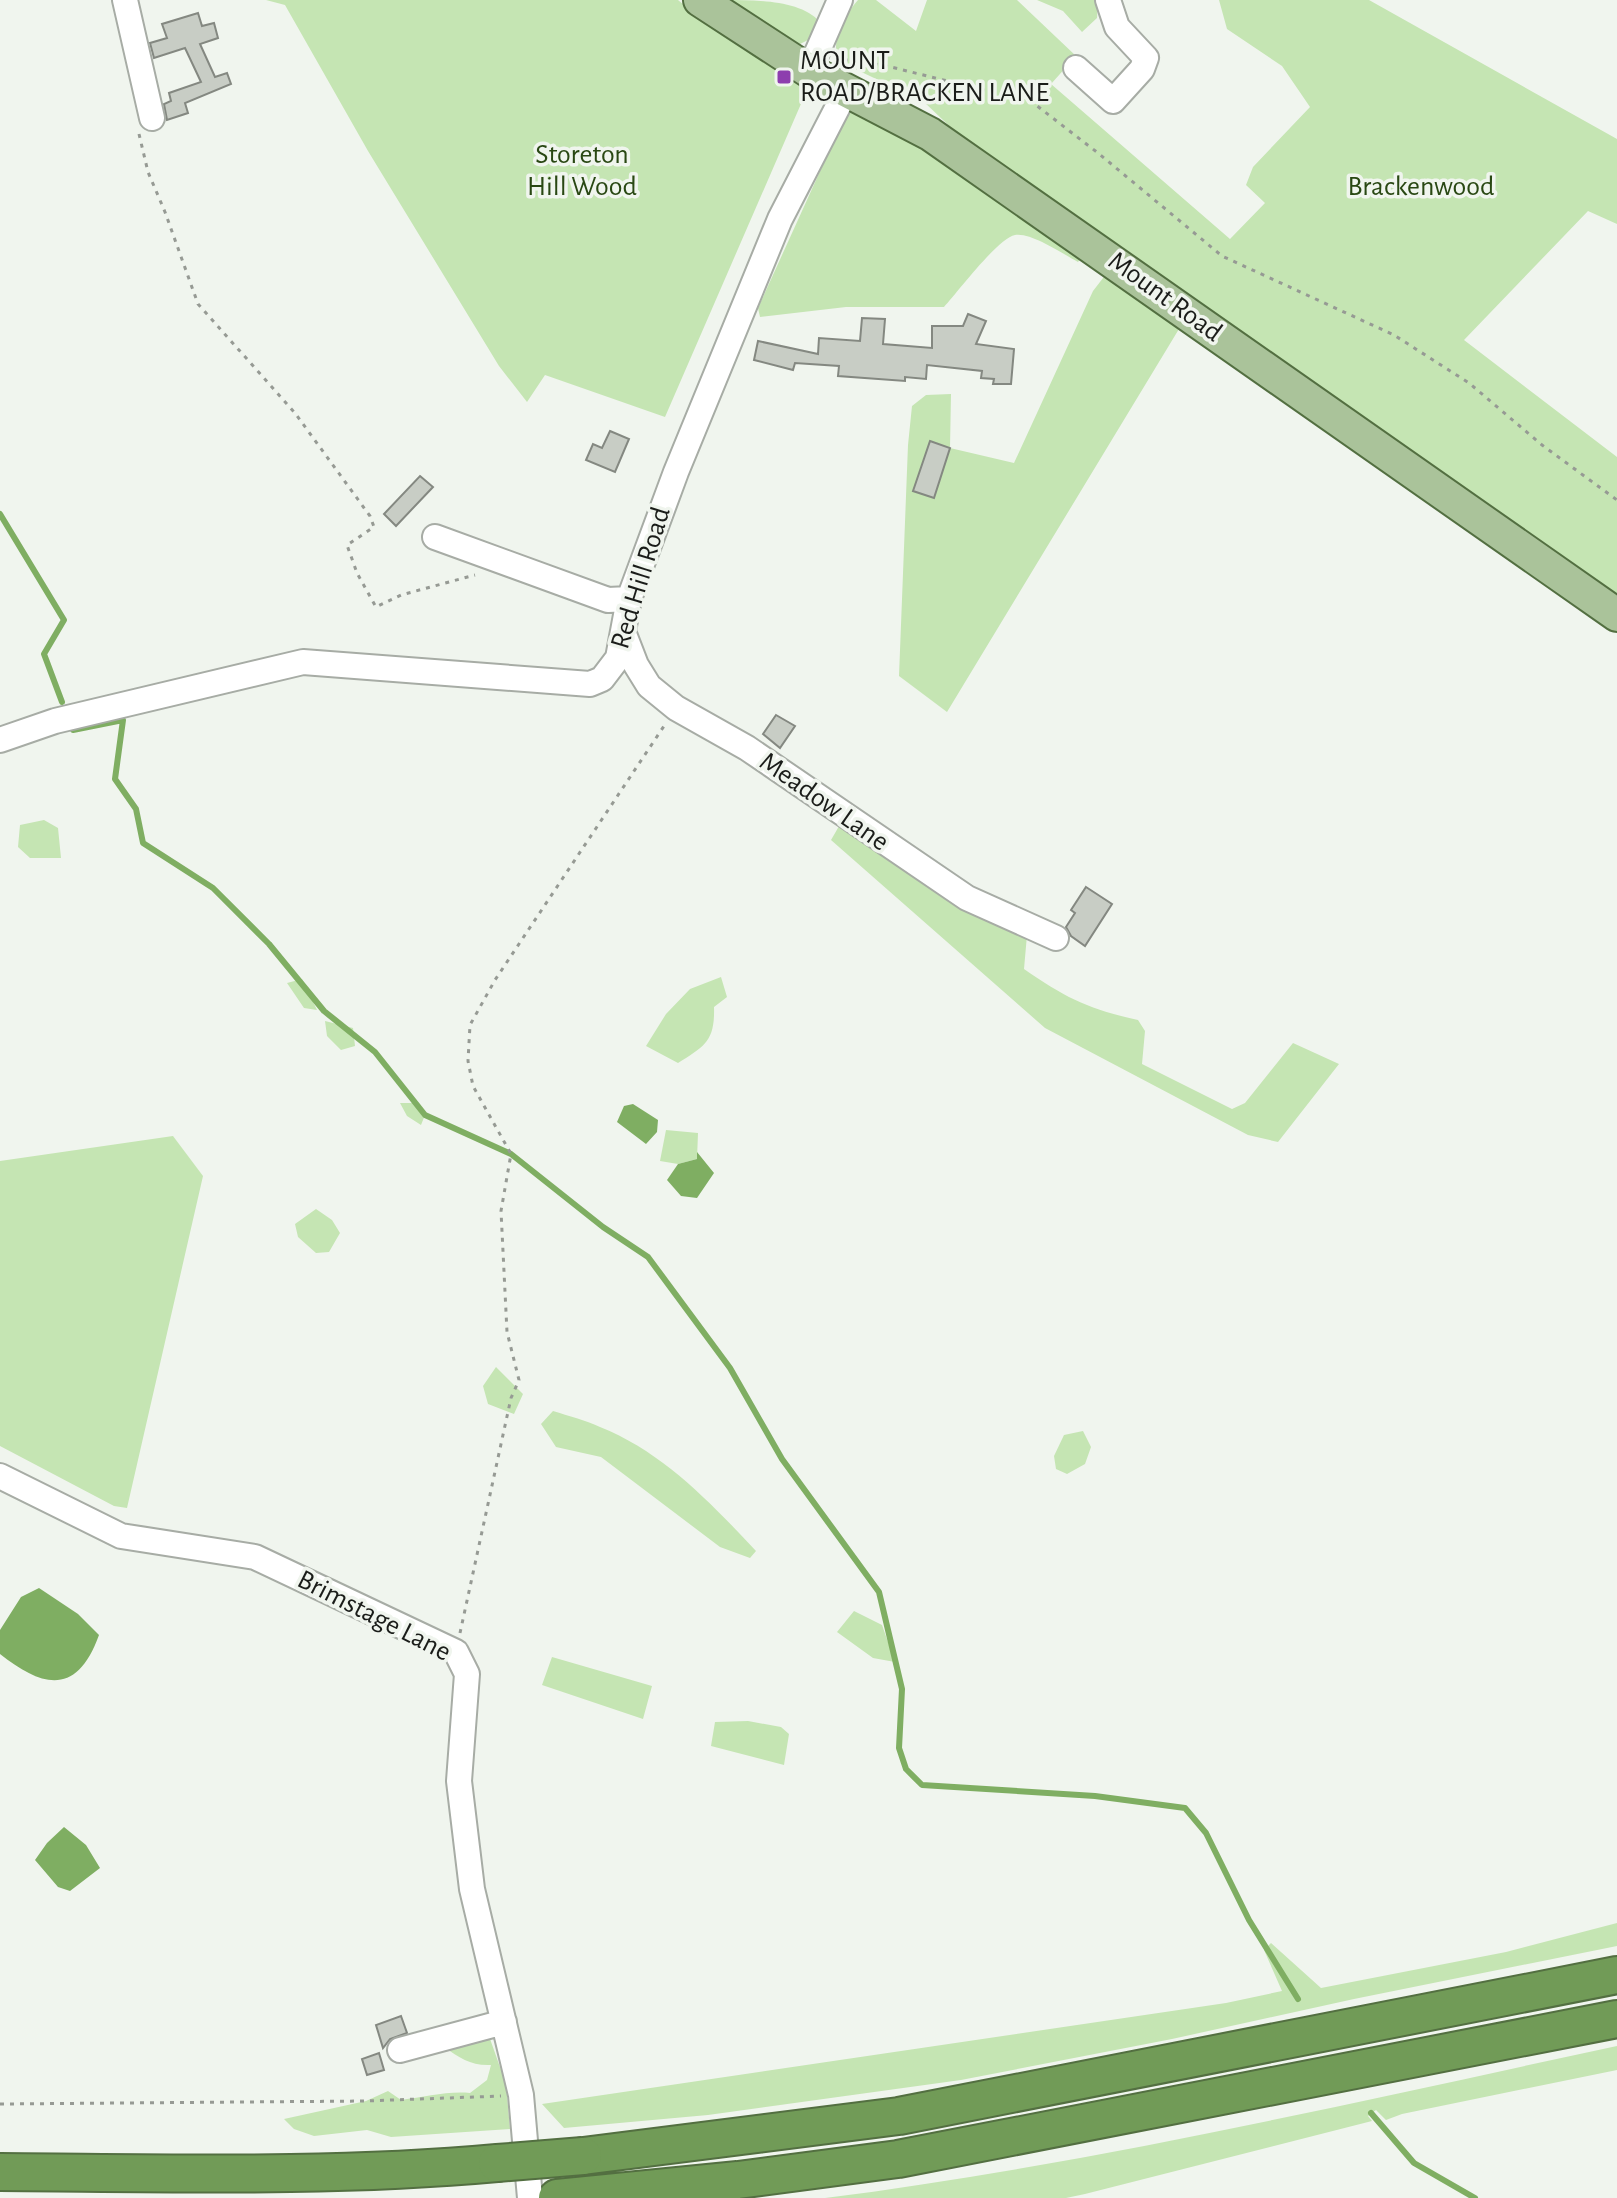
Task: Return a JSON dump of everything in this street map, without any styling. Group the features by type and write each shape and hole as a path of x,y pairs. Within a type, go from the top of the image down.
{"highway":[{"path":"0,2172 411,2171 583,2156 899,2116 1617,1975"},
{"path":"571,2197 898,2159 1617,2019"}],"main road":[{"name":"Mount Road","path":"700,0 809,71 930,134 1617,615"}],"street":[{"path":"125,0 144,123"},
{"path":"809,71 840,0"},
{"path":"1076,68 1113,101 1142,69 1146,58 1117,27 1108,0"},
{"name":"Red Hill Road","path":"0,740 55,721 303,662 590,684 602,679 618,658 629,599 676,472 780,219 847,89"},
{"path":"435,537 608,600 629,599"},
{"name":"Meadow Lane","path":"623,632 636,665 649,686 676,708 747,748 967,898 1056,938"},
{"name":"Brimstage Lane","path":"0,1476 121,1536 255,1557 456,1652 467,1674 459,1781 472,1889 521,2095 530,2198"},
{"path":"400,2050 504,2022"}],"path":[{"path":"809,71 838,61 855,60 1032,102 1222,256 1394,335 1469,383 1542,445 1617,500"},
{"path":"144,123 148,172 198,304 295,413 370,516 374,527 347,545 357,573 376,607 401,595 481,574"},
{"path":"456,1652 511,1398 519,1380 507,1332 501,1211 512,1160 509,1148 473,1086 468,1061 470,1025 495,980 676,708"},
{"path":"0,2104 366,2101 521,2095"}],"green space":[{"name":"Storeton Hill Wood","path":"266,0 678,0 807,90 665,417 545,375 527,402 499,366 368,151 285,5"},
{"path":"726,0 790,5 802,9 820,22 808,40 800,44"},
{"name":"Brackenwood","path":"858,0 876,0 916,31 927,0 1017,0 1076,56 1051,84 1230,239 1265,203 1246,185 1253,167 1310,107 1282,66 1227,29 1219,0 1369,0 1617,139 1617,224 1588,211 1464,340 1617,457 1617,598 964,140 923,101 838,61 837,36"},
{"path":"1037,0 1098,0 1097,18 1082,32 1063,11"},
{"path":"851,103 1087,251 1078,262 1038,240 1015,235 988,255 944,307 846,307 760,317 758,308"},
{"path":"1110,269 1182,324 947,712 899,676 912,406 926,395 951,394 950,448 1014,463 1093,291","holes":["930,442 950,448 934,498 914,491"]},
{"path":"44,820 58,828 61,858 30,858 18,847 20,825"},
{"path":"842,821 1027,935 1024,969 1078,1001 1138,1020 1145,1031 1142,1064 1232,1109 1245,1103 1293,1043 1339,1064 1278,1142 1248,1135 1045,1028 831,840"},
{"path":"721,977 727,997 714,1007 713,1028 702,1047 678,1063 646,1046 666,1014 690,989"},
{"path":"302,979 317,1010 304,1008 287,983"},
{"path":"325,1021 353,1028 355,1046 341,1050 327,1036"},
{"path":"400,1103 414,1103 425,1115 421,1125 407,1116"},
{"path":"666,1130 698,1133 697,1159 678,1164 660,1161"},
{"path":"173,1136 203,1176 127,1508 114,1506 0,1446 0,1161"},
{"path":"316,1209 332,1220 340,1233 329,1252 316,1253 298,1237 295,1224"},
{"path":"496,1367 523,1394 514,1414 488,1404 483,1386"},
{"path":"553,1411 594,1425 645,1450 685,1480 756,1551 750,1558 720,1547 601,1457 556,1447 541,1424"},
{"path":"1083,1431 1091,1447 1085,1464 1067,1474 1056,1469 1054,1456 1064,1435"},
{"path":"854,1611 882,1625 895,1662 873,1658 837,1632"},
{"path":"552,1657 652,1686 643,1719 542,1685"},
{"path":"748,1721 781,1727 789,1734 784,1765 711,1746 715,1722"},
{"path":"1617,1923 1617,1946 961,2080 708,2115 564,2128 542,2104 1226,2003 1282,1991 1264,1950 1271,1943 1321,1988 1506,1952"},
{"path":"489,2036 506,2084 510,2129 391,2137 367,2130 314,2136 294,2129 284,2119 366,2101 388,2091 401,2100 470,2093 487,2080 491,2065 472,2063 444,2047"},
{"path":"1617,2046 1617,2070 1402,2114 1386,2120 1376,2110 1368,2116 1372,2121 1066,2198 825,2198 1124,2150"}],"shaded area":[{"path":"633,1104 658,1120 657,1132 646,1144 617,1122 624,1106"},
{"path":"697,1152 714,1173 697,1198 681,1196 667,1180 678,1164 697,1159"},
{"path":"39,1588 78,1614 99,1635 90,1655 69,1677 44,1679 0,1654 0,1630 21,1597"},
{"path":"64,1827 86,1845 100,1868 70,1891 58,1887 35,1860"}],"building":[{"path":"198,13 202,26 214,23 218,38 200,44 215,77 227,73 231,84 185,103 188,113 167,120 164,104 171,101 169,93 201,82 185,48 154,58 150,43 167,38 162,24"},
{"path":"968,314 986,321 976,344 1014,349 1011,384 993,384 994,379 981,378 982,371 927,365 926,379 905,377 905,381 838,376 839,366 795,363 793,370 754,360 758,341 818,354 819,338 860,341 862,318 885,319 883,344 932,348 932,326 963,326"},
{"path":"610,431 629,439 615,472 586,460 593,444 602,448"},
{"path":"930,441 950,448 934,498 913,491"},
{"path":"420,476 433,487 396,526 384,514"},
{"path":"776,715 795,726 780,748 763,734"},
{"path":"1086,887 1112,904 1085,946 1071,936 1066,927 1075,913 1071,910"},
{"path":"401,2016 407,2033 390,2039 383,2048 376,2025"},
{"path":"379,2053 384,2070 367,2075 362,2059"}],"waterway":[{"path":"0,514 64,620 44,654 62,702"},
{"path":"73,730 123,720 115,779 136,809 143,843 213,888 269,944 324,1011 375,1052 425,1115 511,1154 603,1227 648,1257 730,1368 782,1459 879,1592 902,1689 899,1748 906,1769 922,1785 1095,1796 1185,1808 1206,1833 1249,1920 1298,1999"},
{"path":"1371,2113 1414,2163 1475,2198"}],"place":[{"name":"MOUNT ROAD/BRACKEN LANE","path":"784,77"}]}
